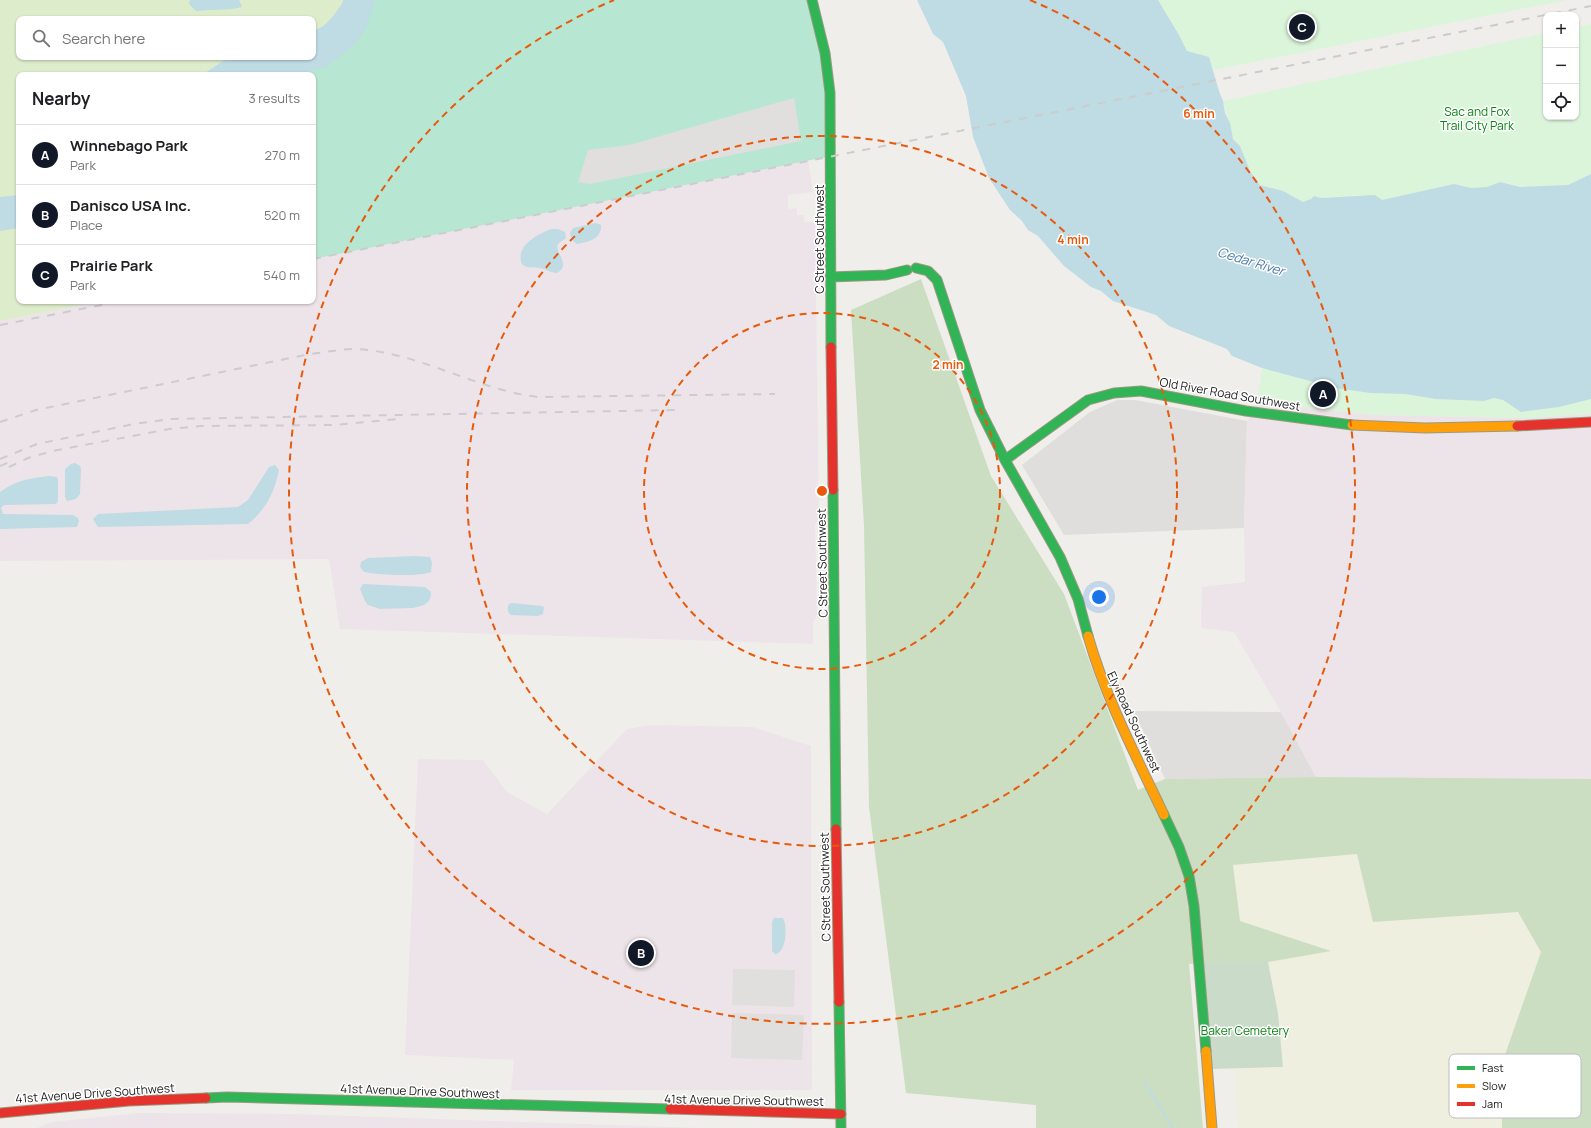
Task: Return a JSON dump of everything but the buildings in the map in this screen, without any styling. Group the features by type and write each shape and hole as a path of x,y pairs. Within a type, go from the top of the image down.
{"street":[{"name":"C Street Southwest","path":"812,0 825,53 829,87 831,156 830,277 841,1128"},
{"name":"Ely Road Southwest","path":"830,277 886,275 912,269 927,269 937,280 980,410 1005,460 1063,564 1078,599 1097,668 1108,697 1179,847 1189,876 1194,906 1212,1128"},
{"name":"Old River Road Southwest","path":"1005,460 1088,400 1119,391 1140,391 1302,419 1357,425 1425,428 1591,422"},
{"name":"41st Avenue Drive Southwest","path":"0,1113 129,1101 227,1097 840,1114"}],"shaded area":[{"path":"794,98 801,141 590,184 578,182 588,150 629,145"},
{"path":"808,160 813,192 788,195 788,209 797,208 797,215 804,215 804,222 815,222 819,516 815,525 817,615 813,622 813,644 340,629 329,559 0,561 0,321 86,304 316,304 316,258"},
{"path":"1117,400 1135,400 1247,421 1244,528 1064,535 1022,465 1090,412"},
{"path":"1257,403 1378,415 1522,418 1591,414 1591,779 1316,777 1281,712 1234,632 1201,628 1202,587 1245,582 1244,528 1247,421"},
{"path":"1134,711 1281,712 1316,777 1165,779"},
{"path":"650,725 753,727 811,746 812,1090 511,1090 514,1060 405,1055 418,759 483,760 507,792 547,814 627,729"},
{"path":"733,969 795,970 794,1007 732,1005"},
{"path":"732,1013 804,1015 802,1060 731,1058"},
{"path":"140,1113 292,1114 701,1128 37,1128 51,1122"}],"green space":[{"path":"0,0 343,0 334,15 322,27 316,30 316,16 16,16 16,60 292,60 293,72 16,72 16,304 86,304 0,321"},
{"path":"343,0 812,0 823,43 831,156 316,258 316,72 296,72 310,60 316,60 316,30 330,20"},
{"path":"1158,0 1567,0 1213,70 1209,57 1187,52 1179,35"},
{"name":"Sac and Fox Trail City Park","path":"1591,24 1591,174 1568,185 1520,187 1500,182 1487,187 1471,188 1454,184 1382,200 1362,195 1321,198 1314,196 1303,202 1270,187 1260,185 1245,161 1240,146 1233,139 1223,101 1543,34 1543,120 1579,120 1579,26"},
{"path":"921,279 991,476 1064,594 1138,790 1165,779 1316,777 1591,779 1591,1128 1502,1128 1502,1118 1581,1118 1581,1054 1505,1054 1541,952 1518,912 1373,922 1357,854 1233,865 1240,921 1331,951 1268,962 1204,962 1189,964 1203,1128 1036,1128 1036,1105 906,1093 869,807 864,526 851,310"},
{"path":"1262,368 1336,388 1370,393 1405,394 1436,399 1484,401 1494,398 1503,400 1521,412 1559,407 1591,399 1591,414 1522,418 1378,415 1257,403"},
{"path":"1357,854 1373,922 1517,912 1541,952 1505,1054 1449,1054 1449,1118 1502,1118 1502,1128 1238,1128 1234,1068 1283,1067 1278,1013 1268,962 1330,950 1240,921 1233,865"},
{"name":"Baker Cemetery","path":"1204,962 1268,962 1278,1013 1283,1067 1212,1069"}],"water":[{"path":"190,0 239,0 242,7 196,11 189,4"},
{"path":"343,0 375,0 367,26 356,43 328,66 307,72 206,72 226,60 316,60 316,30 330,20"},
{"name":"Cedar River","path":"917,0 1158,0 1187,51 1209,57 1223,101 1225,113 1230,123 1233,139 1240,146 1250,171 1260,185 1283,191 1303,202 1314,196 1321,198 1375,195 1382,200 1454,184 1471,188 1487,187 1500,182 1520,187 1568,185 1591,174 1591,399 1559,407 1521,412 1503,400 1494,398 1484,401 1436,399 1405,394 1370,393 1336,388 1262,368 1232,356 1227,349 1169,326 1156,315 1113,301 1101,291 1091,287 1064,266 1038,236 1028,230 1022,221 1010,210 989,178 973,137 966,96 943,42 933,34"},
{"path":"16,195 16,228 0,231 0,197"},
{"path":"596,223 601,225 601,230 597,237 577,244 572,240 570,233 573,228"},
{"path":"551,229 558,229 565,232 566,238 558,244 557,247 563,262 561,270 555,273 528,267 522,264 522,250 530,240"},
{"path":"75,463 80,466 81,469 80,494 76,499 67,501 65,497 65,469 71,464"},
{"path":"275,465 279,470 272,494 260,513 248,524 98,527 93,519 98,514 238,507 248,500 269,467"},
{"path":"50,476 57,477 58,480 58,501 56,504 4,505 1,508 3,514 73,515 78,518 79,521 77,527 0,529 0,492 24,480"},
{"path":"415,556 430,557 432,563 431,572 417,575 388,575 364,572 360,567 361,562 368,558"},
{"path":"363,584 425,587 431,592 431,596 429,601 424,605 413,608 380,609 368,605 365,601 360,589"},
{"path":"509,604 542,606 544,607 543,614 538,616 511,615 508,608"},
{"path":"774,918 783,918 786,933 782,950 775,954 772,951 772,922"}],"waterway":[{"path":"1145,1083 1173,1128"}],"railway":[{"path":"316,258 1591,6"},
{"path":"0,325 107,304"},
{"path":"0,422 36,410 310,354 354,349 368,350 411,359 495,388 538,397 775,394"},
{"path":"0,459 37,444 134,424 171,419 677,410"},
{"path":"9,467 28,458 53,451 169,429 201,426 335,425 399,419"},
{"path":"0,466 14,460"}],"traffic: fast":[{"path":"812,0 825,53 830,93 831,347"},
{"path":"916,268 928,271 937,280 980,410 1005,460 1060,557 1078,599 1088,636"},
{"path":"830,277 886,275 907,270"},
{"path":"1005,460 1088,400 1114,393 1141,391 1246,411 1352,425"},
{"path":"833,490 836,829"},
{"path":"1164,815 1179,847 1189,876 1194,906 1206,1051"},
{"path":"839,1002 841,1128"},
{"path":"206,1098 227,1097 670,1109"}],"traffic: slow":[{"path":"1352,425 1425,428 1517,426"},
{"path":"1088,636 1095,659 1113,705 1132,749 1164,815"},
{"path":"1206,1051 1212,1128"}],"traffic: jam":[{"path":"831,347 833,490"},
{"path":"1517,426 1591,422"},
{"path":"836,829 839,1002"},
{"path":"0,1113 129,1101 206,1098"},
{"path":"670,1109 841,1114"}],"place":[{"name":"Prairie Park","path":"1302,27"},
{"name":"Winnebago Park","path":"1323,394"},
{"name":"Danisco USA Inc.","path":"641,953"}]}
